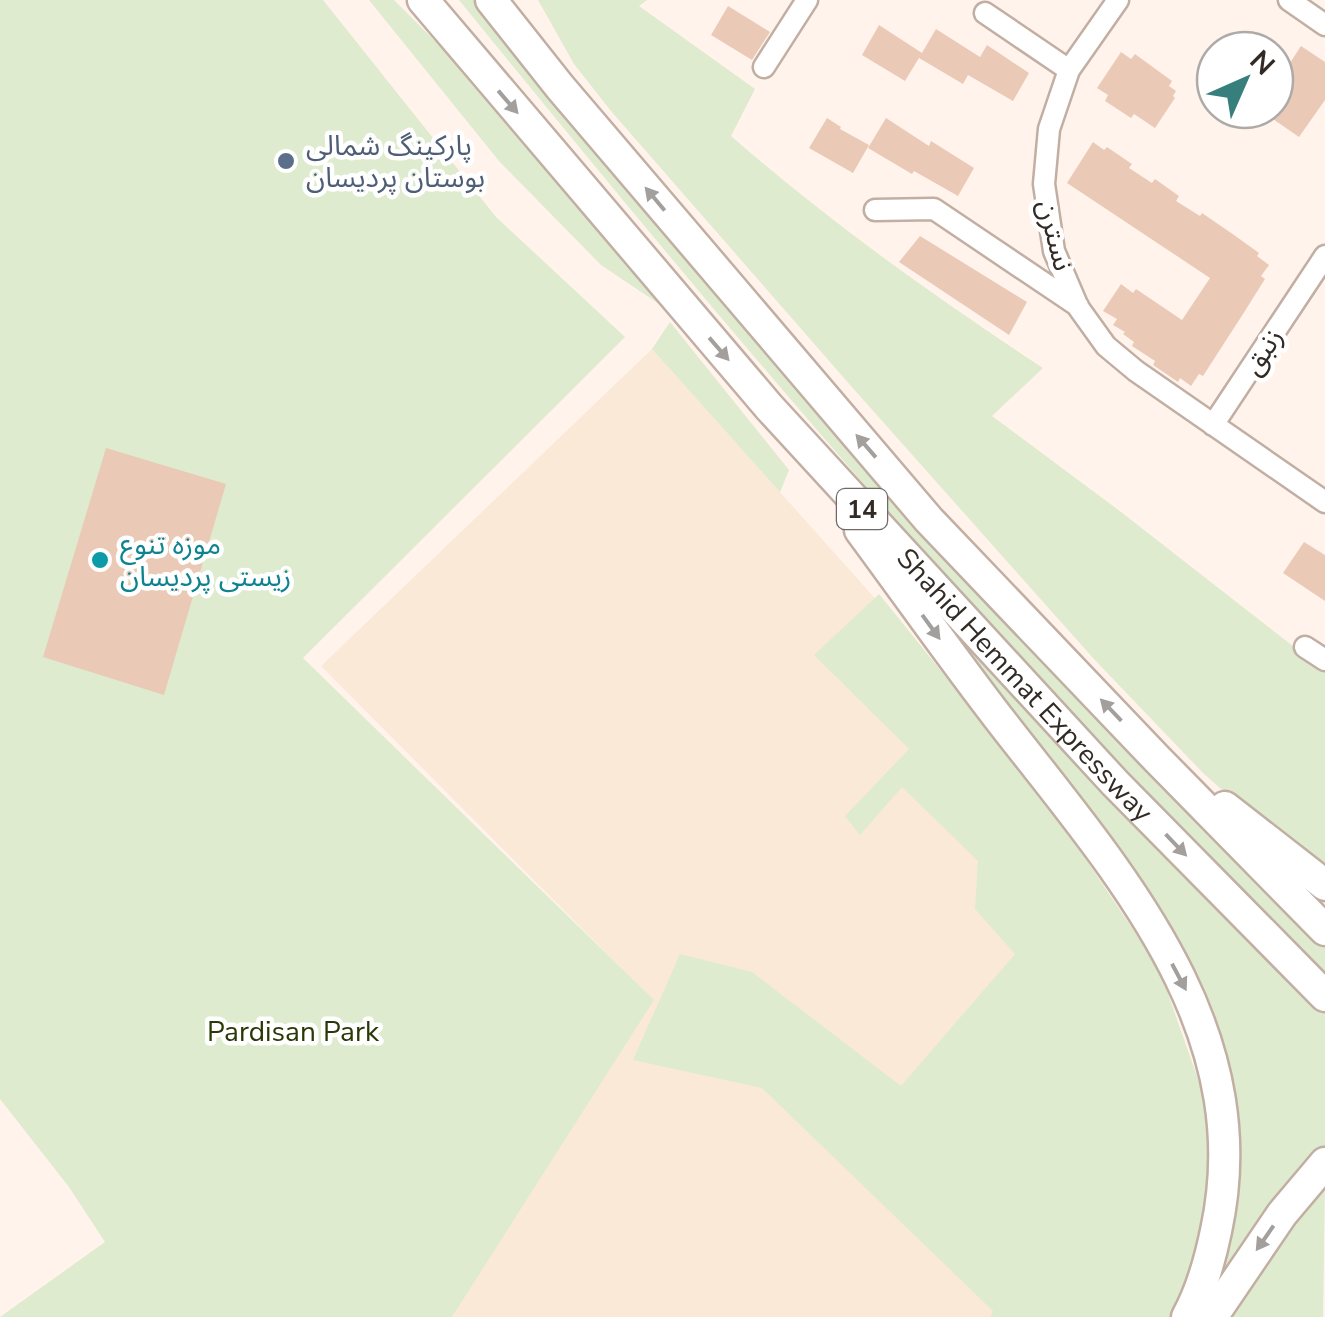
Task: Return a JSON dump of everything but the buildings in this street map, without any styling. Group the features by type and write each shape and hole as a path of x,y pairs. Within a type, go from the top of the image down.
{"highway":[{"path":"404,0 466,54"},
{"name":"Shahid Hemmat Expressway","path":"423,0 769,407 1116,783 1325,996"},
{"name":"Shahid Hemmat Expressway","path":"491,0 929,520 1325,930"},
{"path":"769,407 1103,855 1143,913 1194,1008 1220,1090 1225,1167 1206,1274 1188,1317"},
{"path":"1158,760 1250,824 1325,885"},
{"path":"1212,1317 1282,1214 1325,1163"}],"street":[{"path":"764,68 807,0"},
{"name":"نسترن","path":"1118,0 1068,70 1049,129 1044,184 1054,251 1078,307 1106,346 1136,372 1325,502"},
{"path":"1290,0 1325,25"},
{"path":"985,13 1068,70"},
{"path":"875,210 934,209 1078,307"},
{"name":"زنبق","path":"1213,425 1318,282 1325,256"},
{"path":"1305,647 1325,660"}],"shaded area":[{"path":"652,349 889,614 1000,781 1129,1317 452,1317 653,1000 321,666"}],"green space":[{"name":"Pardisan Park","path":"0,0 323,0 496,217 625,337 303,658 654,1000 452,1317 0,1317 105,1242 69,1187 0,1099"},
{"path":"369,0 394,0 465,71 540,155 659,304 601,265 499,161"},
{"path":"459,0 478,0 1028,642 1205,832 1325,947 1325,976 1144,794 880,503"},
{"path":"538,0 647,0 639,6 755,89 731,136 883,257 1043,368 992,416 1325,671 1325,867 1246,811 1203,773 1093,658 611,111 574,64"},
{"path":"670,322 789,470 780,492 652,349"},
{"path":"880,540 1238,927 1325,1011 1325,1150 1200,1317 1206,1289 1216,1041"},
{"path":"879,594 1050,806 1159,968 1207,1105 1207,1204 1191,1281 1171,1317 990,1317 993,1311 762,1088 633,1060 680,954 752,972 901,1086 1015,954 975,909 978,861 902,787 860,835 845,816 909,749 814,655"},
{"path":"1325,1177 1323,1317 1223,1317"}],"place":[{"name":"پارکینگ شمالی بوستان پردیسان","path":"286,161"},
{"name":"موزه تنوع زیستی پردیسان","path":"100,560"}]}
